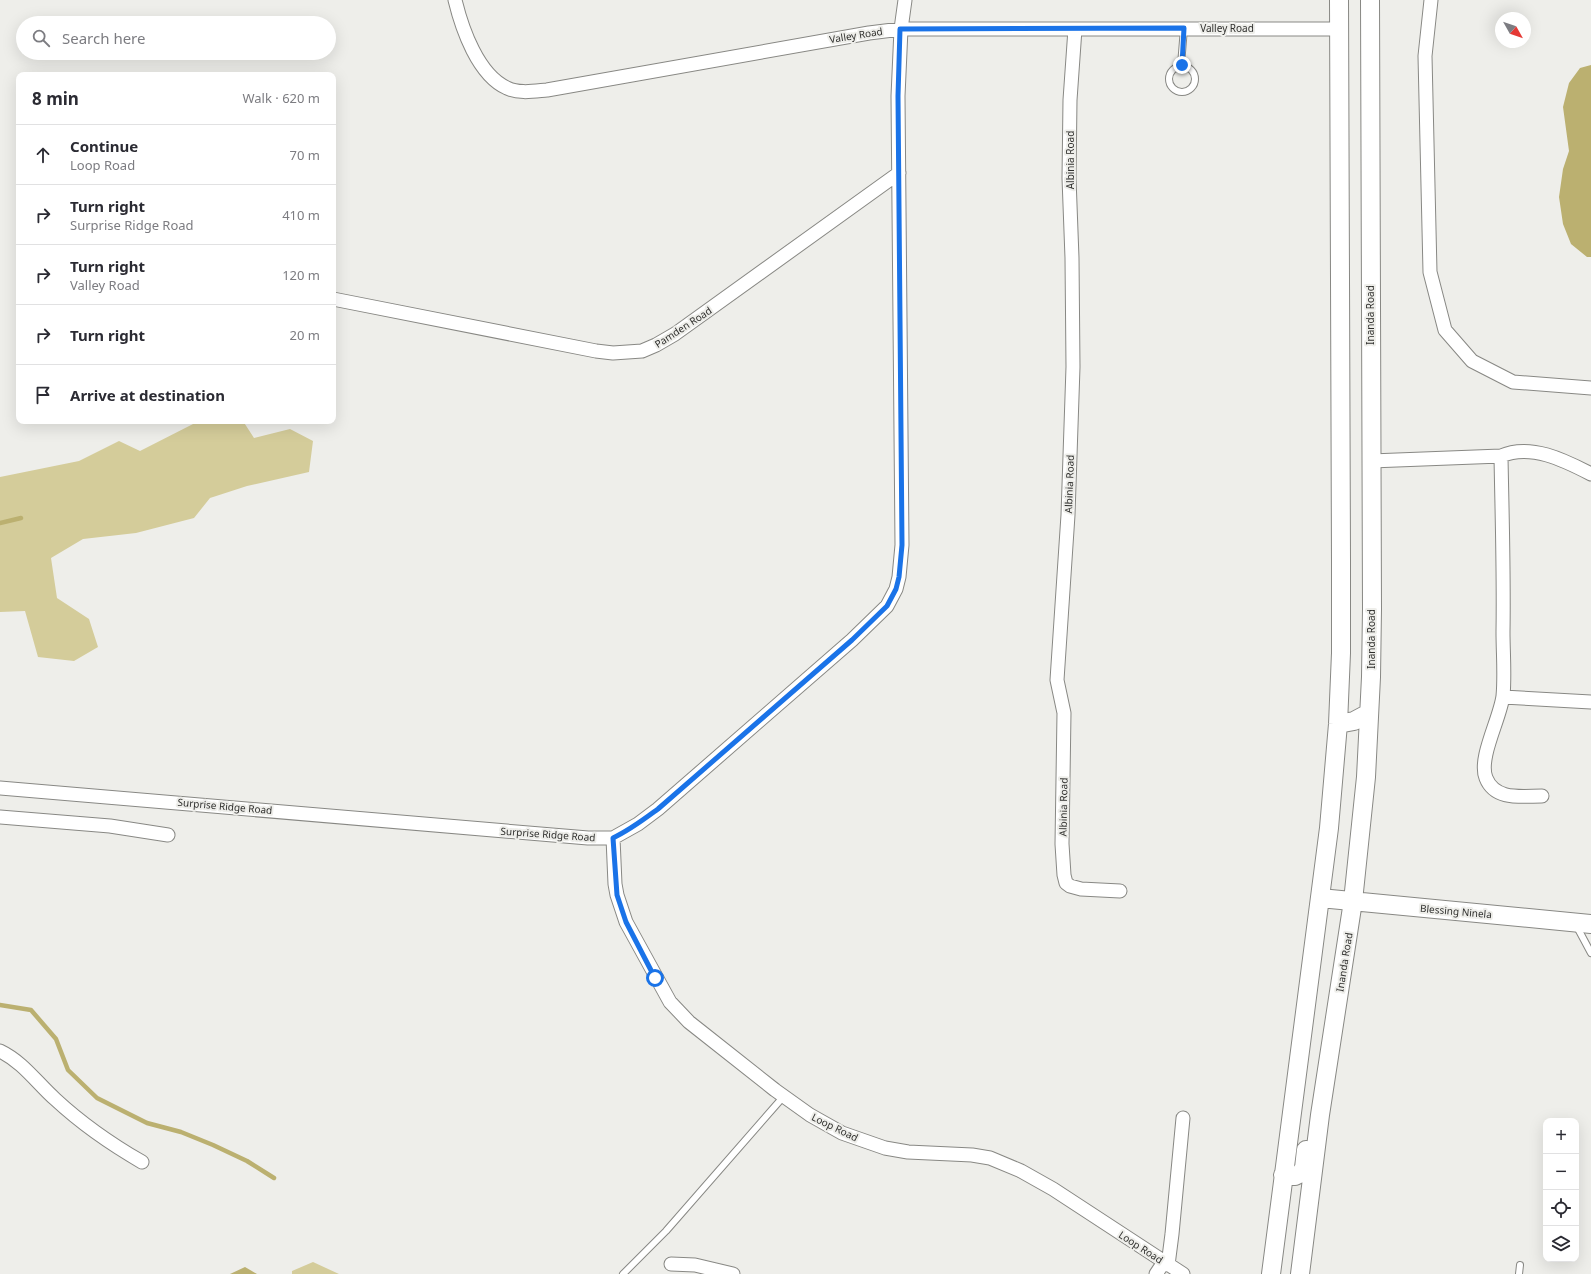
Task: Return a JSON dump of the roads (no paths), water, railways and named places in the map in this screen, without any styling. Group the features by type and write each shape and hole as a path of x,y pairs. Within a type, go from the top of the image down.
{"main road":[{"path":"1271,1274 1320,898 1335,774 1338,724 1341,653 1339,0"},
{"name":"Inanda Road","path":"1300,1274 1320,1115 1353,902 1366,777 1371,677 1370,0"},
{"path":"1338,724 1354,722 1369,713"},
{"name":"Blessing Ninela","path":"1320,898 1583,923"},
{"path":"1283,1175 1295,1176 1301,1173 1304,1168 1307,1143 1312,1125 1320,1115"}],"street":[{"name":"Valley Road","path":"455,0 469,42 484,68 499,83 508,89 530,92 861,34 900,29 1339,29"},
{"name":"Surprise Ridge Road","path":"0,788 588,838 613,838 626,832 658,809 846,645 887,606 896,589 899,577 902,545 898,96 900,29 904,0"},
{"path":"1431,0 1425,56 1430,272 1445,330 1472,361 1513,382 1591,388"},
{"name":"Albinia Road","path":"1075,29 1070,100 1069,147 1073,382 1068,515 1057,680 1064,713 1062,844 1066,883 1070,886 1081,889 1120,891"},
{"name":"Pamden Road","path":"336,300 596,352 613,353 642,351 656,345 691,323 899,173"},
{"path":"1371,461 1501,456 1510,452 1529,451 1576,466 1591,474"},
{"path":"1501,456 1503,697 1494,731 1485,756 1484,771 1486,778 1493,788 1506,796 1542,796"},
{"path":"1503,697 1591,702"},
{"path":"0,817 110,826 168,835"},
{"name":"Loop Road","path":"613,838 615,884 626,922 670,1002 689,1022 784,1096 823,1123 842,1133 885,1148 908,1152 972,1155 990,1158 1005,1164 1036,1179 1183,1274"},
{"path":"0,1051 9,1055 20,1063 46,1091 77,1119 113,1145 142,1162"},
{"path":"1156,1274 1166,1264 1172,1234 1183,1118"},
{"path":"670,1264 696,1265 733,1274"}],"lane":[{"path":"1182,65 1184,28"},
{"path":"1182,65 1189,67 1194,73 1195,81 1192,88 1186,92 1178,92 1172,88 1168,81 1169,74 1174,68 1182,65"},
{"path":"1583,923 1591,953"},
{"path":"623,1274 666,1231 784,1096"},
{"path":"1519,1274 1520,1265"}],"waterway":[{"path":"0,523 21,518"},
{"path":"0,1005 31,1010 56,1039 68,1070 97,1098 147,1123 181,1132 213,1145 247,1161 274,1178"}]}
